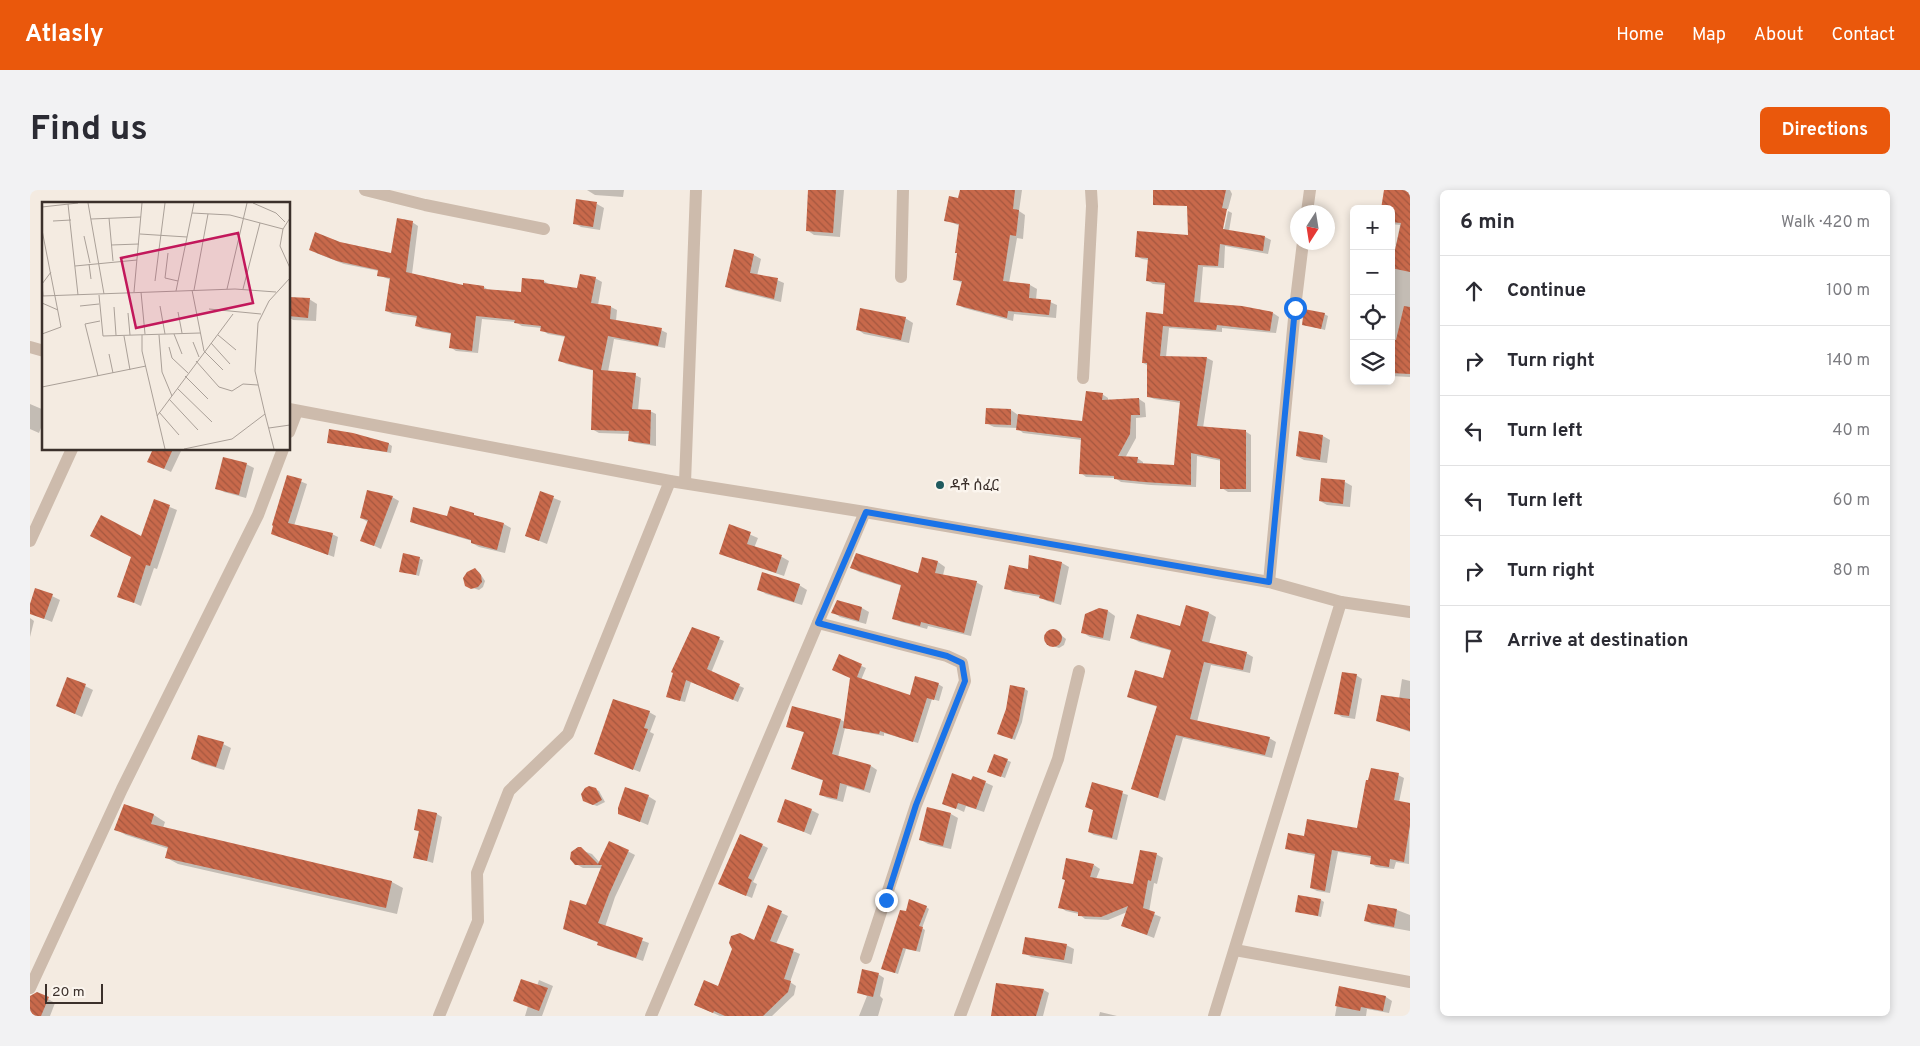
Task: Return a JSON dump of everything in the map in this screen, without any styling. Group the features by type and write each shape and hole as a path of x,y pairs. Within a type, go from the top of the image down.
{"street":[{"path":"365,190 426,205 544,229"},
{"path":"685,483 696,190"},
{"path":"901,277 903,190"},
{"path":"1083,378 1092,206 1091,190"},
{"path":"1308,205 1310,190"},
{"path":"1269,582 1302,250"},
{"path":"290,426 293,410 670,481 866,512 1269,582 1341,602 1410,612"},
{"path":"30,541 72,450"},
{"path":"30,988 122,789 258,515 282,450"},
{"path":"438,1016 478,921 477,872 509,792 568,734 670,481"},
{"path":"650,1016 866,512"},
{"path":"1214,1016 1341,602"},
{"path":"818,623 947,656 962,663 965,681 916,805 866,958"},
{"path":"960,1016 1058,759 1079,671"},
{"path":"1235,950 1410,982"}],"building":[{"path":"808,190 836,190 833,233 806,231"},
{"path":"960,190 1015,190 1013,209 1019,210 1016,236 1010,235 1003,281 1030,284 1029,298 1051,300 1049,315 1008,311 1007,318 956,305 962,281 953,280 959,224 944,221 949,196 958,198"},
{"path":"1153,190 1226,190 1222,208 1227,209 1223,229 1265,236 1263,251 1220,244 1218,266 1198,265 1194,302 1242,306 1273,312 1270,331 1217,325 1216,330 1163,326 1160,356 1207,357 1197,426 1246,430 1246,489 1220,489 1220,459 1191,453 1191,485 1144,482 1114,479 1114,476 1079,474 1081,438 1016,430 1018,414 1082,421 1086,391 1103,393 1102,400 1139,398 1140,415 1131,415 1130,434 1118,456 1138,457 1137,463 1174,465 1180,401 1147,397 1147,363 1142,363 1146,312 1163,314 1165,283 1146,281 1148,258 1135,257 1137,231 1188,235 1187,206 1153,205"},
{"path":"1384,190 1410,190 1410,272 1395,269 1395,250 1401,223 1395,222 1395,205 1382,205"},
{"path":"576,199 597,202 593,227 573,224"},
{"path":"397,218 413,221 406,272 463,285 463,283 484,286 484,289 521,292 522,278 544,280 544,283 577,288 580,274 596,277 591,303 611,306 610,319 662,328 658,346 608,336 601,370 636,373 632,409 651,410 650,444 628,441 629,431 591,430 593,370 558,361 565,336 540,331 541,326 514,323 515,320 476,316 472,351 449,348 451,333 415,326 417,316 385,311 390,278 377,276 378,270 337,261 309,250 315,232 340,242 391,253"},
{"path":"734,249 754,254 750,273 778,278 774,299 725,287"},
{"path":"290,297 310,298 308,318 290,316"},
{"path":"1404,306 1410,307 1410,374 1395,373 1396,340"},
{"path":"860,308 906,317 901,340 856,330"},
{"path":"1304,309 1325,313 1321,329 1302,325"},
{"path":"986,408 1011,409 1011,425 985,424"},
{"path":"329,429 353,433 389,443 387,452 327,443"},
{"path":"1299,431 1323,435 1320,460 1296,456"},
{"path":"153,450 173,450 164,469 147,462"},
{"path":"223,457 247,463 239,495 215,489"},
{"path":"287,475 302,479 288,523 333,533 328,555 271,534"},
{"path":"1321,478 1345,480 1343,504 1319,501"},
{"path":"367,490 393,496 374,546 360,541 368,520 360,518"},
{"path":"540,491 554,496 539,541 525,536"},
{"path":"154,499 170,505 150,566 146,565 134,603 117,597 131,557 90,536 101,515 141,536"},
{"path":"450,506 504,523 497,550 471,543 471,540 410,522 413,507 447,516"},
{"path":"729,524 751,532 747,544 782,555 776,573 719,554"},
{"path":"403,553 420,557 416,575 399,572"},
{"path":"856,553 918,573 922,557 938,561 935,573 977,581 964,633 921,622 920,626 892,619 901,585 850,568"},
{"path":"1029,555 1062,562 1054,602 1039,598 1040,595 1004,589 1009,565 1028,569"},
{"path":"475,568 481,575 482,582 478,587 471,589 465,586 463,578 467,572"},
{"path":"762,572 800,584 794,602 757,590"},
{"path":"35,588 53,594 44,619 30,614 30,604"},
{"path":"837,600 862,607 859,621 831,613"},
{"path":"1186,605 1209,612 1202,641 1247,652 1243,670 1204,662 1190,719 1270,737 1265,755 1176,735 1158,798 1131,789 1157,706 1127,697 1135,670 1163,678 1171,650 1130,638 1137,614 1180,626"},
{"path":"1099,608 1108,610 1103,638 1081,633 1085,614"},
{"path":"692,627 720,637 707,669 740,684 733,700 686,680 680,701 666,697 673,673 671,672"},
{"path":"1049,629 1057,629 1062,634 1060,645 1049,647 1044,642 1044,634"},
{"path":"839,654 862,664 857,677 910,695 915,676 939,683 934,700 927,698 913,742 880,731 879,734 843,728 850,678 832,670"},
{"path":"1342,672 1357,674 1349,716 1334,714"},
{"path":"67,677 86,684 75,714 56,706"},
{"path":"1010,685 1025,688 1019,720 1012,739 997,734 1006,709"},
{"path":"1381,695 1410,699 1410,731 1376,721"},
{"path":"613,699 650,711 644,728 648,729 633,770 594,754"},
{"path":"792,706 841,719 832,754 871,765 864,790 840,783 837,799 819,795 823,780 791,769 804,732 786,727"},
{"path":"198,735 224,742 216,767 191,759"},
{"path":"994,754 1008,759 1001,777 987,772"},
{"path":"1371,768 1399,773 1394,800 1410,803 1410,825 1404,862 1390,859 1389,867 1370,864 1371,856 1332,850 1325,891 1310,888 1315,854 1285,849 1288,833 1304,836 1307,819 1357,828 1366,780 1368,780"},
{"path":"952,773 971,780 973,776 986,781 976,809 958,803 956,809 942,804"},
{"path":"1092,782 1123,791 1112,838 1088,832 1093,810 1085,807"},
{"path":"589,786 596,788 602,800 593,805 583,801 581,794"},
{"path":"625,787 649,795 640,822 618,814 618,808"},
{"path":"785,799 812,809 804,832 777,822"},
{"path":"124,804 154,814 151,824 392,881 386,908 165,858 168,847 114,830"},
{"path":"927,807 951,813 943,846 919,840"},
{"path":"418,809 437,813 427,861 413,858 419,831 414,830"},
{"path":"740,834 763,844 748,878 752,880 746,896 718,884"},
{"path":"609,841 629,850 598,923 643,938 636,958 597,945 598,942 563,929 570,900 586,905 602,865 575,865 570,859 571,852 581,847 598,864"},
{"path":"1140,850 1157,853 1151,881 1148,880 1143,908 1155,912 1147,935 1121,926 1128,906 1101,917 1078,916 1078,912 1058,908 1065,880 1062,879 1066,858 1094,864 1090,877 1133,884"},
{"path":"1298,895 1321,899 1318,916 1295,912"},
{"path":"909,899 927,906 919,926 923,927 916,951 903,948 895,973 881,969 900,910 906,911"},
{"path":"1368,904 1397,909 1394,927 1364,921"},
{"path":"768,905 782,911 770,941 794,949 784,979 791,981 788,992 763,1016 725,1016 694,1005 704,980 718,986 732,949 729,943 731,936 740,933 754,940"},
{"path":"1025,937 1067,944 1064,960 1022,954"},
{"path":"862,969 879,973 873,997 857,993"},
{"path":"521,979 548,988 539,1011 513,1001"},
{"path":"996,983 1044,989 1036,1016 991,1016"},
{"path":"1339,986 1386,996 1383,1011 1361,1007 1360,1011 1335,1006"},
{"path":"37,992 49,997 41,1016 30,1016 30,996"}],"place":[{"name":"ዳቶ ሰፈር","path":"940,485"}],"route":[{"path":"886,900 916,805 965,681 962,663 947,656 818,623 866,512 1269,582 1295,308"}]}
